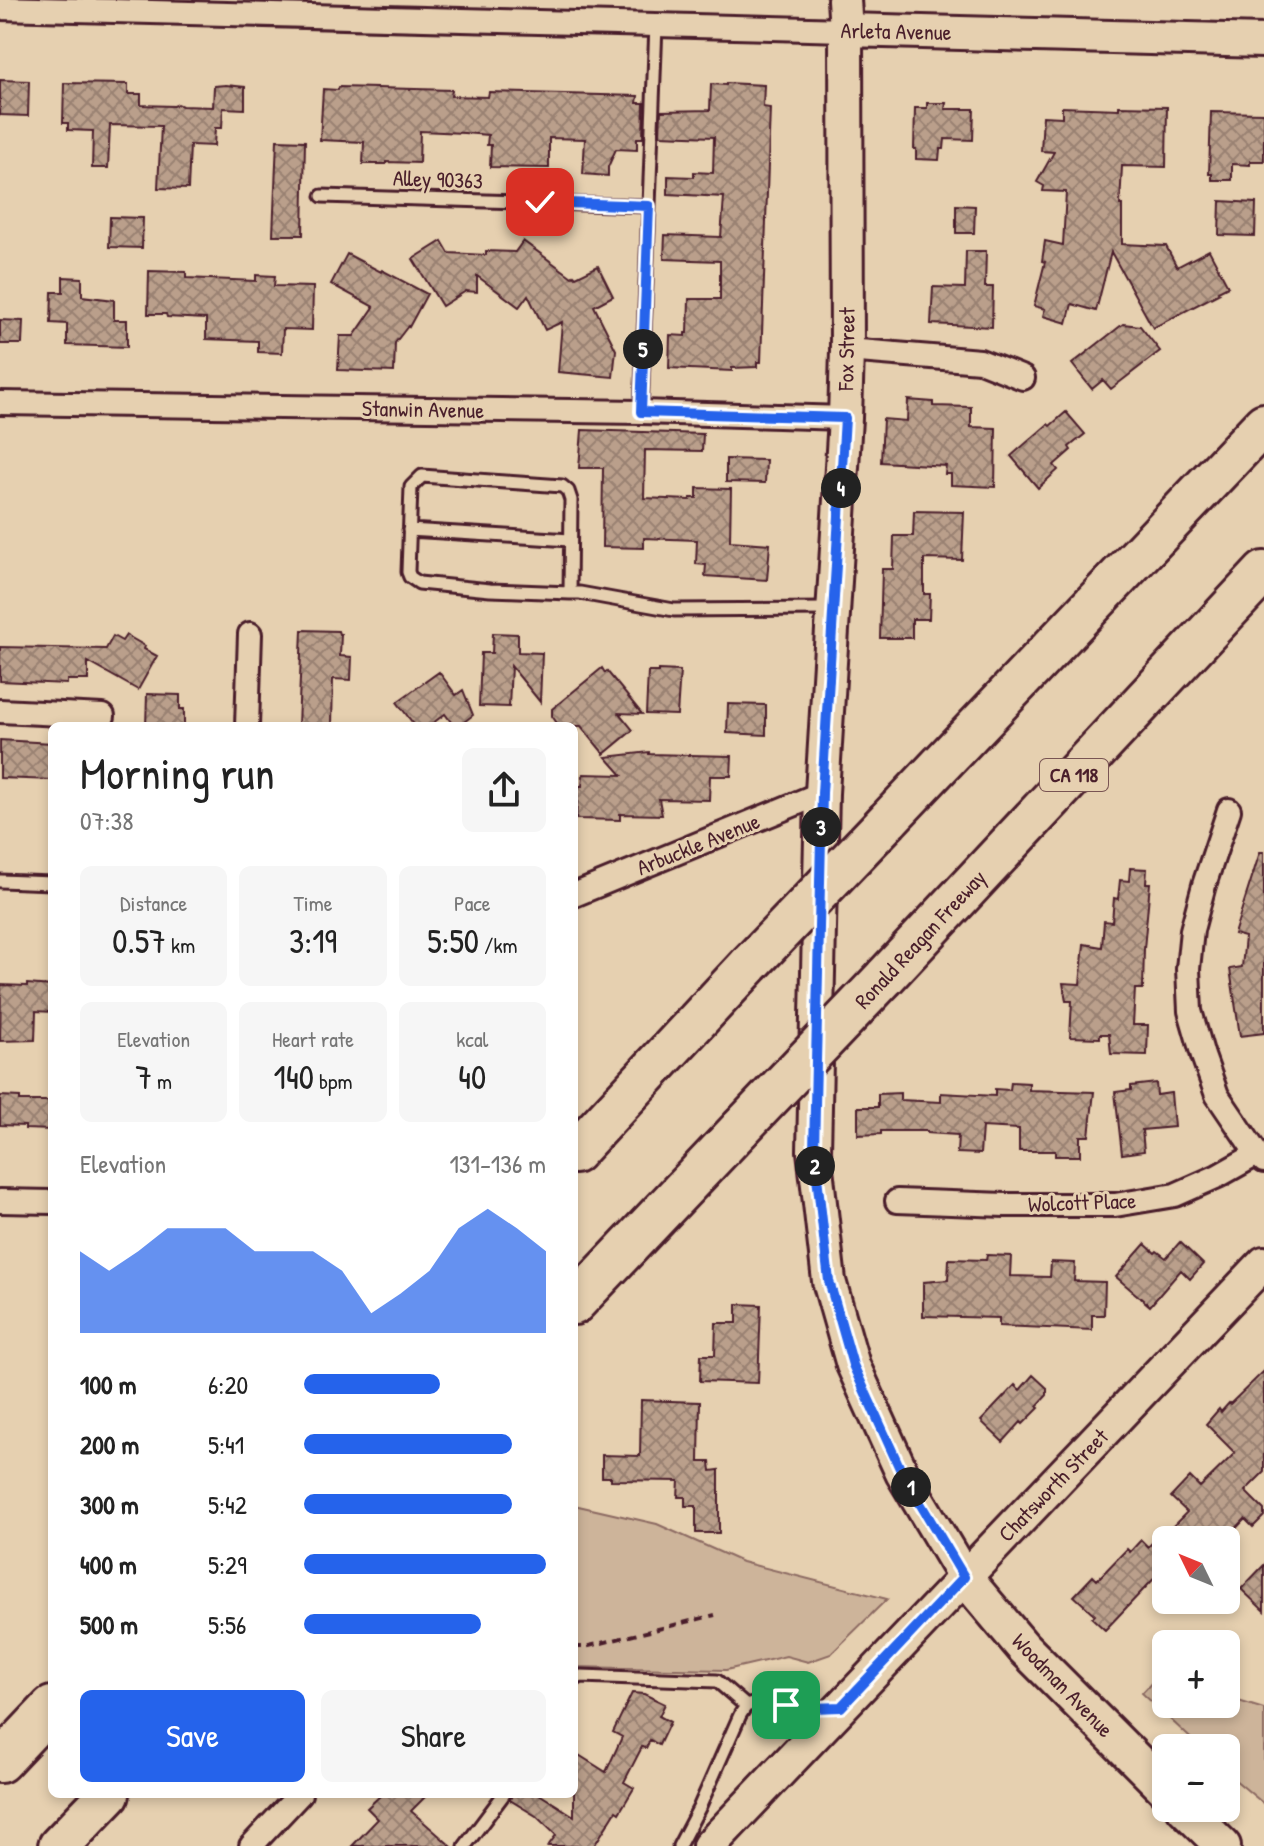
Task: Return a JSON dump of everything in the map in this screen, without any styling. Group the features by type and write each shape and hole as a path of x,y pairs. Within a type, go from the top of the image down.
{"highway":[{"path":"578,1149 1264,424"},
{"name":"Ronald Reagan Freeway","path":"578,1300 1264,572"},
{"path":"0,1762 48,1711"},
{"path":"59,1846 105,1798"}],"main road":[{"name":"Arleta Avenue","path":"845,15 1264,41"},
{"name":"Fox Street","path":"845,15 847,350 822,793 814,1151 829,1281 853,1365 902,1473 964,1577"},
{"name":"Chatsworth Street","path":"709,1846 1264,1263"},
{"name":"Woodman Avenue","path":"964,1577 1023,1647 1152,1776"},
{"path":"1198,1822 1223,1846"}],"street":[{"name":"Arleta Avenue","path":"0,8 656,25 845,15"},
{"path":"847,350 980,361 1023,378"},
{"name":"Stanwin Avenue","path":"0,403 845,418"},
{"path":"247,722 250,634"},
{"path":"0,711 103,716"},
{"name":"Arbuckle Avenue","path":"578,893 822,793"},
{"path":"1229,810 1192,930 1188,969 1190,1011 1217,1095 1260,1157"},
{"name":"Wolcott Place","path":"897,1201 1115,1205 1175,1195 1260,1157"},
{"path":"0,1201 48,1202"},
{"path":"251,1846 296,1798"}],"lane":[{"path":"641,412 656,25"},
{"name":"Alley 90363","path":"322,196 649,206"},
{"path":"570,593 571,500 562,486 422,476 411,487 408,572 419,583 570,593 674,610 834,609"},
{"path":"409,530 570,540"},
{"path":"0,881 48,883"},
{"path":"578,1678 717,1681 746,1706"},
{"path":"679,1846 746,1706 762,1701 813,1708 841,1707"},
{"path":"465,1846 501,1798"}],"path":[{"path":"578,1647 715,1615"}],"shaded area":[{"path":"578,1506 657,1524 742,1562 887,1599 831,1654 808,1662 786,1656 726,1670 578,1667"},
{"path":"1152,1682 1152,1702 1142,1693"},
{"path":"1240,1701 1264,1709 1264,1804 1240,1784 1240,1734 1186,1734 1169,1718 1240,1718"}],"building":[{"path":"0,80 29,81 28,116 0,115"},
{"path":"64,83 128,84 128,94 141,94 141,105 213,107 214,86 245,87 245,109 223,108 222,128 215,128 214,146 190,145 188,189 158,188 161,126 110,125 108,168 92,168 93,131 68,130 68,123 63,123"},
{"path":"711,84 764,85 763,107 770,108 761,362 757,362 757,367 732,368 732,371 669,368 670,335 685,336 688,333 689,299 720,299 720,261 664,259 665,235 721,237 724,197 668,194 668,176 694,177 694,172 713,173 714,137 660,135 661,111 710,110"},
{"path":"339,87 452,90 451,96 488,97 489,92 638,96 637,103 644,103 643,138 637,138 637,150 616,149 608,167 608,176 583,174 585,139 549,138 549,168 490,167 488,135 464,133 420,131 419,163 363,164 364,142 320,140 323,89 338,90"},
{"path":"927,103 946,103 945,109 974,109 973,140 945,139 939,160 916,159 915,108 927,108"},
{"path":"1119,106 1167,107 1166,167 1122,166 1122,244 1166,246 1177,267 1209,250 1228,286 1153,328 1111,252 1096,311 1072,304 1067,323 1043,316 1045,309 1034,306 1045,262 1042,261 1045,241 1063,245 1066,192 1043,191 1044,186 1037,182 1054,152 1041,151 1043,116 1062,117 1062,107 1119,109"},
{"path":"1211,112 1264,113 1264,161 1250,161 1250,165 1232,164 1232,180 1212,180 1212,174 1209,174"},
{"path":"277,140 305,141 303,235 273,235"},
{"path":"1220,201 1256,203 1255,236 1219,235"},
{"path":"956,205 975,206 974,233 956,233"},
{"path":"110,217 143,218 142,248 109,247"},
{"path":"442,241 449,253 486,255 486,251 515,252 523,241 572,277 598,266 613,296 594,306 616,350 613,377 558,372 562,322 545,330 528,295 519,307 477,276 477,292 466,291 442,306 413,259"},
{"path":"966,251 986,251 985,287 993,287 992,327 931,324 933,287 965,288"},
{"path":"347,254 427,294 409,327 395,343 394,372 338,370 340,336 354,336 374,307 331,284"},
{"path":"149,271 186,272 186,278 256,281 256,275 275,276 274,286 313,287 312,330 283,329 282,353 258,352 258,341 206,339 206,319 148,314"},
{"path":"63,277 82,278 82,296 114,300 114,320 127,320 127,347 67,345 67,324 51,323 52,292 63,292"},
{"path":"0,320 23,321 22,344 0,344"},
{"path":"1123,324 1140,326 1160,351 1111,389 1103,380 1092,389 1072,364"},
{"path":"908,400 933,402 933,406 971,407 971,427 996,428 995,487 951,485 951,474 945,474 946,466 881,462 883,419 907,421"},
{"path":"1066,412 1085,434 1069,447 1071,450 1054,465 1058,470 1038,488 1011,456"},
{"path":"582,430 703,434 702,451 645,450 644,498 690,500 697,498 697,488 731,489 730,541 770,544 767,580 705,576 706,565 696,564 697,540 644,538 644,548 602,547 603,468 579,468"},
{"path":"726,459 766,460 765,483 726,482"},
{"path":"914,511 964,512 962,560 924,559 924,594 930,594 929,619 912,619 912,638 880,638 882,569 893,569 894,536 913,536"},
{"path":"302,630 338,631 341,634 340,656 352,657 351,680 333,679 332,722 298,722"},
{"path":"493,633 518,634 518,652 542,653 540,702 511,666 509,707 479,706 481,653 492,653"},
{"path":"126,635 157,656 138,690 88,662 88,680 67,680 67,684 0,681 0,647 106,649 113,636 122,641"},
{"path":"602,668 642,714 619,713 633,730 604,754 578,726 578,722 556,722 552,709"},
{"path":"680,671 677,715 646,714 648,672"},
{"path":"439,672 456,695 463,690 473,715 464,722 451,722 445,714 434,722 412,722 397,702"},
{"path":"147,694 180,695 184,722 146,722"},
{"path":"728,704 766,705 766,735 727,733"},
{"path":"0,740 48,743 48,780 0,778"},
{"path":"649,752 732,756 731,776 710,776 709,800 659,799 662,815 620,814 620,820 578,819 578,786 582,786 583,774 622,775 606,757"},
{"path":"1260,852 1264,852 1264,1033 1240,1036 1230,969 1242,967 1245,937 1234,934"},
{"path":"1130,868 1147,869 1146,883 1150,883 1143,989 1135,989 1133,1025 1148,1025 1147,1055 1111,1054 1109,1034 1100,1034 1100,1038 1070,1037 1072,1001 1066,1001 1063,983 1080,984 1084,944 1102,947 1104,921 1112,922 1114,898 1118,899 1120,880 1129,881"},
{"path":"1,985 48,986 48,1012 36,1011 35,1040 0,1041"},
{"path":"1011,1082 1029,1083 1029,1090 1094,1092 1089,1136 1080,1136 1080,1156 1055,1156 1055,1151 1019,1151 1019,1129 982,1127 980,1154 957,1153 958,1135 881,1131 881,1134 858,1135 858,1107 878,1107 878,1094 900,1093 900,1100 941,1102 941,1093 995,1096 995,1089 1010,1090"},
{"path":"1156,1083 1157,1095 1171,1093 1174,1127 1142,1130 1144,1151 1122,1154 1115,1092 1131,1090 1131,1086"},
{"path":"0,1096 20,1097 20,1101 48,1101 48,1130 0,1125"},
{"path":"1180,1242 1203,1264 1190,1279 1181,1270 1150,1306 1116,1277 1145,1244 1166,1258"},
{"path":"987,1255 1011,1256 1010,1276 1050,1277 1051,1262 1075,1263 1074,1281 1105,1282 1104,1315 1092,1315 1092,1330 999,1326 999,1318 923,1316 923,1282 948,1280 949,1259 986,1260"},
{"path":"737,1304 761,1305 758,1383 700,1381 701,1355 715,1355 716,1323 737,1323"},
{"path":"1264,1371 1264,1472 1245,1491 1264,1510 1264,1516 1253,1527 1245,1519 1238,1526 1173,1526 1187,1512 1171,1497 1190,1477 1200,1487 1235,1453 1206,1424 1219,1409 1221,1412"},
{"path":"1033,1375 1047,1388 1047,1395 1037,1406 1039,1408 1003,1442 981,1421 1015,1385 1020,1390"},
{"path":"641,1400 700,1402 699,1462 710,1462 711,1471 719,1470 719,1533 696,1533 696,1506 685,1506 685,1497 678,1497 679,1481 611,1480 611,1477 602,1477 602,1455 640,1456"},
{"path":"1141,1540 1148,1547 1152,1543 1152,1581 1105,1630 1092,1618 1095,1615 1074,1596 1093,1576 1097,1580 1127,1549 1130,1552"},
{"path":"1264,1565 1264,1611 1241,1589"},
{"path":"632,1693 644,1694 665,1704 659,1716 670,1722 659,1745 650,1740 646,1748 642,1747 624,1782 634,1788 594,1846 548,1846 556,1835 511,1798 545,1798 574,1816 574,1798 578,1798 578,1754 606,1772 622,1737 613,1732"},
{"path":"378,1798 424,1798 411,1811 451,1846 352,1846 378,1819 367,1808"}],"route":[{"path":"540,202 649,206 641,412 845,418 822,793 814,1151 829,1281 853,1365 902,1473 964,1577 841,1707 786,1705"}]}
